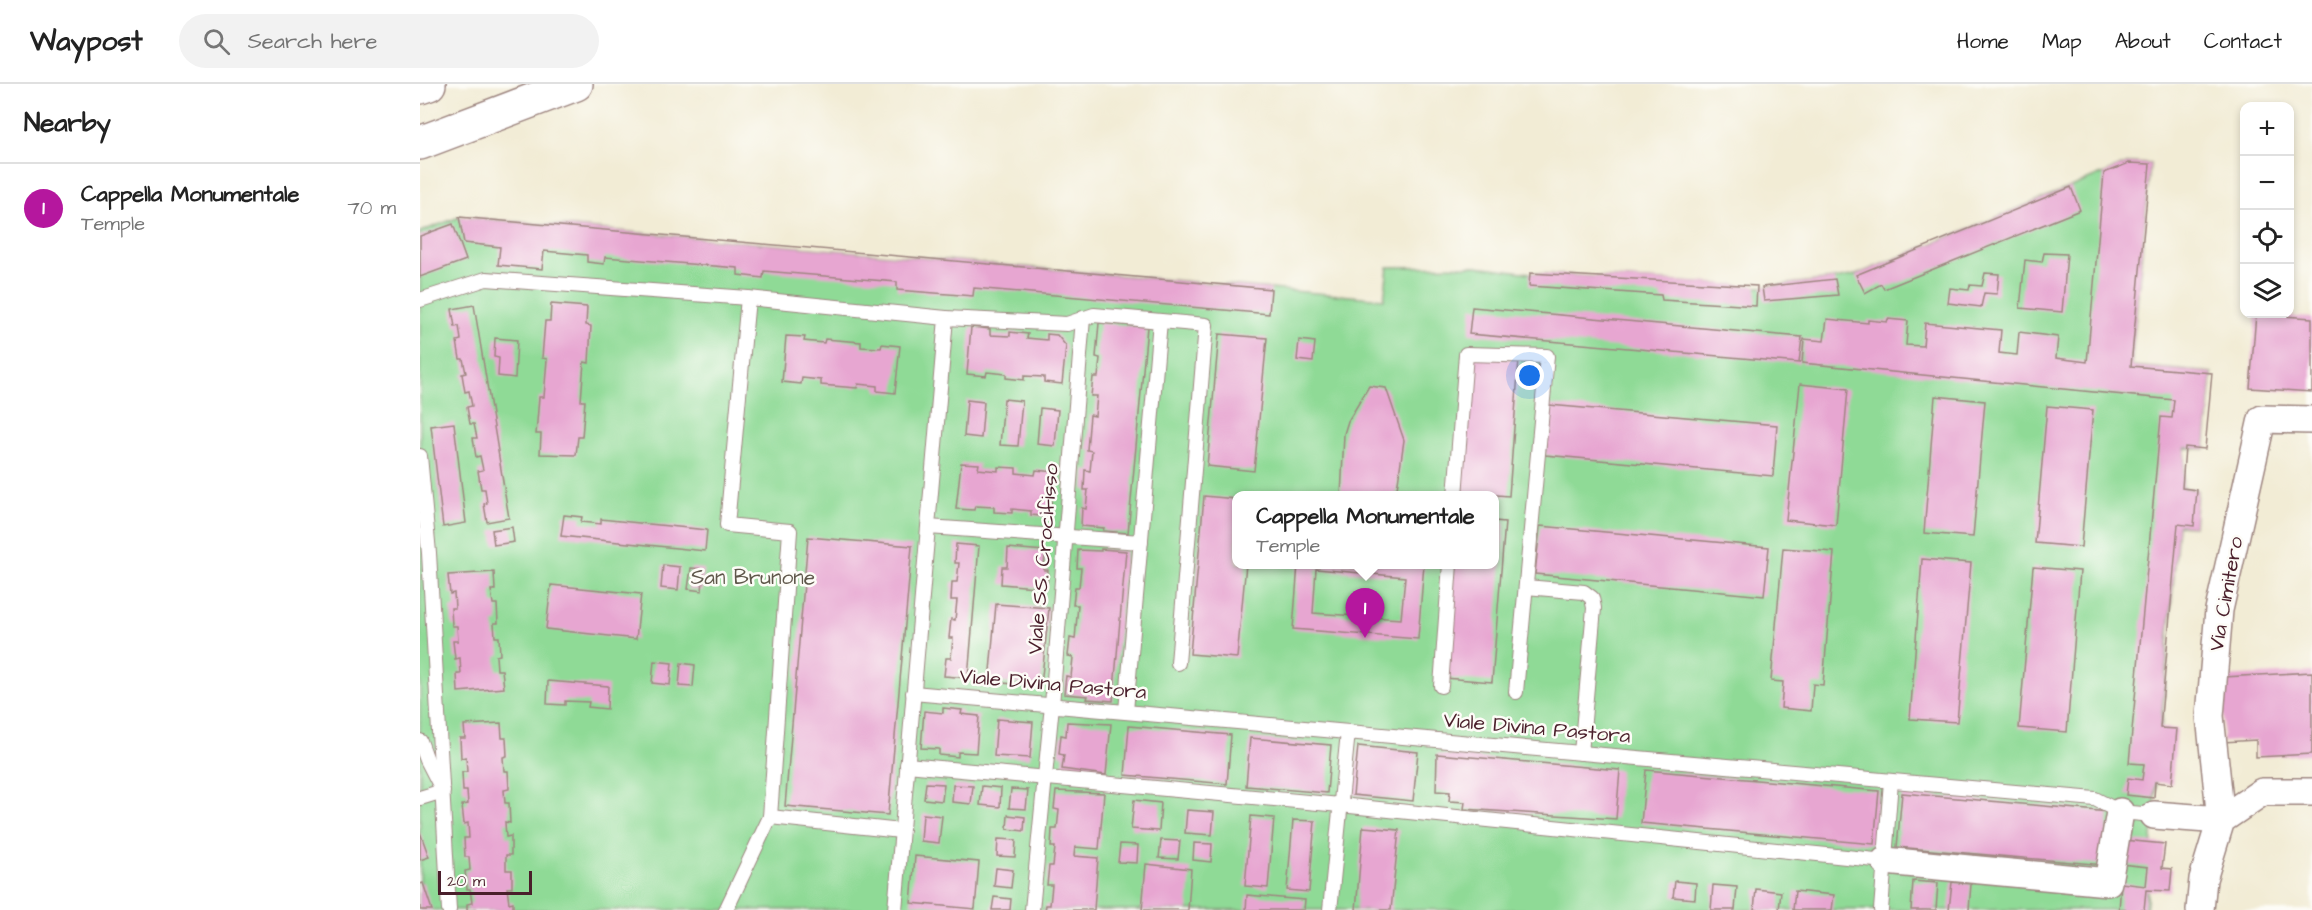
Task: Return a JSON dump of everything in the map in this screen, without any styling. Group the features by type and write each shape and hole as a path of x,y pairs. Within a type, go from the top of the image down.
{"highway":[{"path":"420,87 429,84"},
{"path":"420,143 576,84"}],"street":[{"name":"Via Cimitero","path":"2200,910 2203,879 2221,820 2210,716 2219,610 2259,430 2262,419 2312,420"},
{"path":"2154,815 2221,820 2262,792 2312,792"},
{"path":"1885,861 2109,882 2120,812"}],"lane":[{"path":"420,300 486,279 748,298 946,318 1067,324 1094,315 1206,326 1178,663"},
{"path":"726,910 770,817 790,531 727,525 748,298"},
{"path":"895,910 946,318"},
{"name":"Viale SS. Crocifisso","path":"1032,910 1052,705 1083,318"},
{"path":"1126,711 1160,321"},
{"path":"1455,491 1466,354 1547,356 1516,692"},
{"path":"420,456 449,910"},
{"path":"928,527 1141,542"},
{"path":"1441,686 1450,569"},
{"path":"1526,587 1584,592 1592,597 1594,608 1581,753"},
{"name":"Viale Divina Pastora","path":"913,693 2095,799 2120,812 2154,815"},
{"path":"1330,910 1348,732"},
{"path":"420,741 442,791"},
{"path":"907,765 1340,805 1885,861"},
{"path":"1881,910 1891,782"},
{"path":"420,798 442,791"},
{"path":"770,817 902,831"}],"green space":[{"name":"San Brunone","path":"2129,163 2150,164 2131,366 2212,373 2205,449 2185,448 2182,488 2197,490 2194,526 2178,525 2146,910 420,910 420,232 459,217 1384,299 1388,267 1476,266 1530,273 1762,287 1856,275"}],"building":[{"path":"2129,163 2150,164 2131,366 2212,373 2205,449 2185,447 2182,488 2197,490 2194,526 2178,524 2160,728 2177,729 2172,784 2155,782 2154,798 2126,795 2128,778 2142,780 2144,764 2129,763 2161,417 2172,418 2174,400 1802,363 1804,339 1824,341 1827,319 1868,323 1868,320 1887,322 1888,319 1908,321 1906,345 1923,346 1925,323 2001,330 1999,353 2017,355 2019,332 2058,337 2056,358 2087,362 2104,173"},
{"path":"2071,187 2080,210 1884,289 1881,284 1865,293 1856,275"},
{"path":"459,217 1271,289 1269,314 974,288 973,296 897,290 897,282 764,271 763,278 738,275 738,268 605,257 604,264 587,262 587,255 544,251 542,269 498,265 500,247 464,243"},
{"path":"453,224 466,260 420,277 420,236"},
{"path":"2044,253 2067,254 2062,312 2020,308 2025,260 2042,262"},
{"path":"1530,273 1757,286 1756,306 1662,300 1661,295 1529,286"},
{"path":"1985,273 1999,274 1997,294 1984,293 1981,307 1948,303 1950,288 1969,290 1970,285 1982,286"},
{"path":"1835,279 1838,295 1764,301 1762,287"},
{"path":"551,304 587,307 586,325 591,326 589,363 584,362 581,401 585,401 582,437 578,437 576,455 540,454 541,434 536,434 539,397 544,397 547,359 542,358 545,321 550,321"},
{"path":"474,305 509,518 487,522 484,504 487,503 485,489 481,489 478,471 483,470 480,456 476,457 473,438 477,438 474,424 470,424 467,407 472,406 469,391 465,392 462,374 466,373 463,359 460,359 457,341 461,340 459,326 455,327 452,309"},
{"path":"1472,307 1802,337 1799,363 1469,334"},
{"path":"2256,318 2312,318 2312,392 2250,388"},
{"path":"1099,323 1147,327 1128,533 1081,526 1082,508 1086,509 1088,490 1084,490 1085,470 1090,471 1092,451 1087,450 1090,415 1095,416 1097,396 1091,396 1093,377 1098,377 1100,358 1096,357"},
{"path":"971,327 990,329 990,335 1010,336 1010,332 1028,334 1027,338 1047,340 1047,334 1057,335 1066,346 1062,384 1044,382 1044,377 1024,376 1024,380 1006,378 1006,374 987,372 986,376 967,374"},
{"path":"1219,334 1267,338 1254,471 1207,466"},
{"path":"786,336 805,337 804,341 824,343 825,339 861,342 861,347 881,348 882,344 900,346 895,393 877,391 877,386 858,384 857,388 821,385 821,380 802,378 801,384 782,382"},
{"path":"495,338 517,340 515,378 498,376 499,358 494,357"},
{"path":"1299,340 1315,342 1313,362 1297,360"},
{"path":"1468,356 1519,359 1509,496 1499,495 1499,491 1458,491"},
{"path":"1800,384 1848,389 1836,525 1786,520"},
{"path":"1369,386 1386,388 1404,440 1397,491 1341,491 1344,434 1348,421"},
{"path":"1935,396 1985,401 1973,537 1924,533"},
{"path":"1004,399 1022,401 1018,446 1000,445"},
{"path":"967,400 984,402 981,438 964,436"},
{"path":"1549,405 1777,425 1773,476 1545,455"},
{"path":"2047,406 2093,410 2081,547 2035,543"},
{"path":"1040,408 1058,410 1055,446 1037,444"},
{"path":"454,423 466,523 443,527 431,426"},
{"path":"961,463 979,464 978,469 998,471 998,467 1016,468 1016,473 1035,475 1036,470 1054,472 1050,517 1031,515 1031,511 1012,509 1012,513 994,512 994,507 975,506 974,510 956,509"},
{"path":"1204,496 1232,499 1232,569 1246,569 1237,658 1190,654"},
{"path":"564,515 582,517 581,522 601,524 601,519 707,530 705,551 561,536"},
{"path":"1499,521 1505,522 1492,682 1445,678 1454,569 1499,569"},
{"path":"1540,526 1769,547 1764,596 1535,574"},
{"path":"512,527 514,542 494,545 492,530"},
{"path":"808,537 912,546 888,815 785,806"},
{"path":"956,544 979,546 968,678 944,676 946,658 951,658 953,638 949,638 951,619 955,620 957,600 951,600 952,582 957,582 959,563 955,563"},
{"path":"1008,548 1045,551 1044,570 1048,570 1047,588 1001,584 1002,567 1007,567"},
{"path":"1783,548 1834,552 1823,685 1813,684 1811,711 1781,708 1783,682 1771,681"},
{"path":"1101,549 1126,551 1113,701 1064,694 1066,676 1071,677 1073,657 1068,656 1070,638 1075,639 1078,605 1073,605 1075,587 1079,587 1081,568 1077,568 1078,550 1101,551"},
{"path":"1922,559 1971,563 1957,722 1910,719"},
{"path":"663,565 680,567 678,590 661,588"},
{"path":"2033,567 2080,571 2067,732 2019,728"},
{"path":"691,568 704,569 702,591 688,589"},
{"path":"1298,569 1316,569 1424,569 1418,639 1293,629","holes":["1316,569 1405,577 1401,619 1313,613"]},
{"path":"494,572 495,590 491,590 493,604 497,604 498,623 494,623 495,637 499,637 500,655 496,656 497,670 502,670 504,688 458,692 457,674 461,674 460,658 455,659 453,641 458,641 457,626 452,626 451,608 455,608 454,593 450,594 448,575"},
{"path":"551,585 641,594 636,639 546,629"},
{"path":"996,604 1049,608 1041,686 989,682"},
{"path":"654,661 672,663 670,685 652,683"},
{"path":"681,663 695,665 693,687 679,686"},
{"path":"2312,672 2312,754 2256,757 2256,740 2223,742 2224,677"},
{"path":"548,681 608,686 607,709 588,707 589,702 565,701 565,705 547,704"},
{"path":"943,708 962,710 961,714 979,716 976,753 958,752 958,757 939,755 939,749 921,748 924,711 943,713"},
{"path":"997,719 1033,722 1030,758 994,756"},
{"path":"1067,722 1111,724 1106,775 1062,769 1064,755 1059,754 1061,735 1066,736"},
{"path":"501,723 502,738 506,738 507,756 503,757 504,771 508,771 509,789 504,790 505,803 509,803 510,823 505,822 506,837 511,836 511,855 506,855 506,870 512,870 512,888 507,888 509,903 513,902 513,910 467,910 467,904 472,903 470,889 467,889 465,871 470,870 469,857 465,857 464,838 469,838 468,823 464,824 462,805 468,804 467,791 463,791 462,772 467,772 466,757 461,758 460,738 465,738 464,725"},
{"path":"1129,726 1231,735 1227,784 1125,775"},
{"path":"1250,738 1331,745 1327,793 1246,786"},
{"path":"1358,746 1418,752 1413,801 1353,795"},
{"path":"1437,754 1620,770 1616,819 1464,809 1465,802 1449,801 1450,792 1436,791"},
{"path":"1646,770 1879,791 1874,844 1641,823"},
{"path":"926,783 944,784 942,801 924,799"},
{"path":"953,785 973,786 971,804 952,802"},
{"path":"982,786 1001,788 1000,807 980,805"},
{"path":"1011,789 1028,790 1026,809 1009,808"},
{"path":"1056,791 1104,793 1099,849 1075,847 1074,856 1098,858 1094,910 1045,910 1046,905 1050,905 1052,885 1047,885 1049,866 1053,866 1055,847 1051,847 1052,829 1057,829 1059,810 1054,809"},
{"path":"1902,793 2109,812 2105,865 1897,847"},
{"path":"1134,800 1161,803 1159,831 1131,829"},
{"path":"1187,810 1214,812 1212,835 1185,833"},
{"path":"923,814 942,816 939,843 921,841"},
{"path":"1008,815 1025,817 1024,831 1007,829"},
{"path":"1251,816 1274,818 1268,888 1245,886"},
{"path":"1293,820 1315,821 1309,892 1287,890"},
{"path":"1363,827 1399,830 1391,910 1356,910"},
{"path":"420,832 429,857 420,860"},
{"path":"998,839 1016,840 1015,857 997,856"},
{"path":"1161,840 1180,841 1178,859 1159,858"},
{"path":"2123,840 2165,844 2162,868 2172,869 2170,891 2146,890 2144,910 2119,910 2121,883 2146,886 2148,867 2121,864"},
{"path":"1194,843 1212,844 1211,862 1193,860"},
{"path":"1120,844 1138,845 1137,863 1118,862"},
{"path":"915,856 979,862 975,909 911,903"},
{"path":"1146,864 1191,869 1188,910 1142,910"},
{"path":"996,868 1013,870 1011,888 994,886"},
{"path":"1675,881 1696,883 1695,899 1673,897"},
{"path":"1913,881 1938,883 1936,910 1911,910"},
{"path":"1952,882 1971,884 1969,910 1949,910"},
{"path":"423,883 432,910 420,910 420,884"},
{"path":"1713,885 1737,887 1735,910 1711,910"},
{"path":"1756,889 1781,892 1779,910 1754,910"},
{"path":"1795,891 1834,895 1832,910 1793,910"},
{"path":"1247,895 1305,900 1304,910 1246,910"},
{"path":"994,897 1011,899 1010,910 992,910"}],"place":[{"name":"Cappella Monumentale","path":"1365,638"}]}
